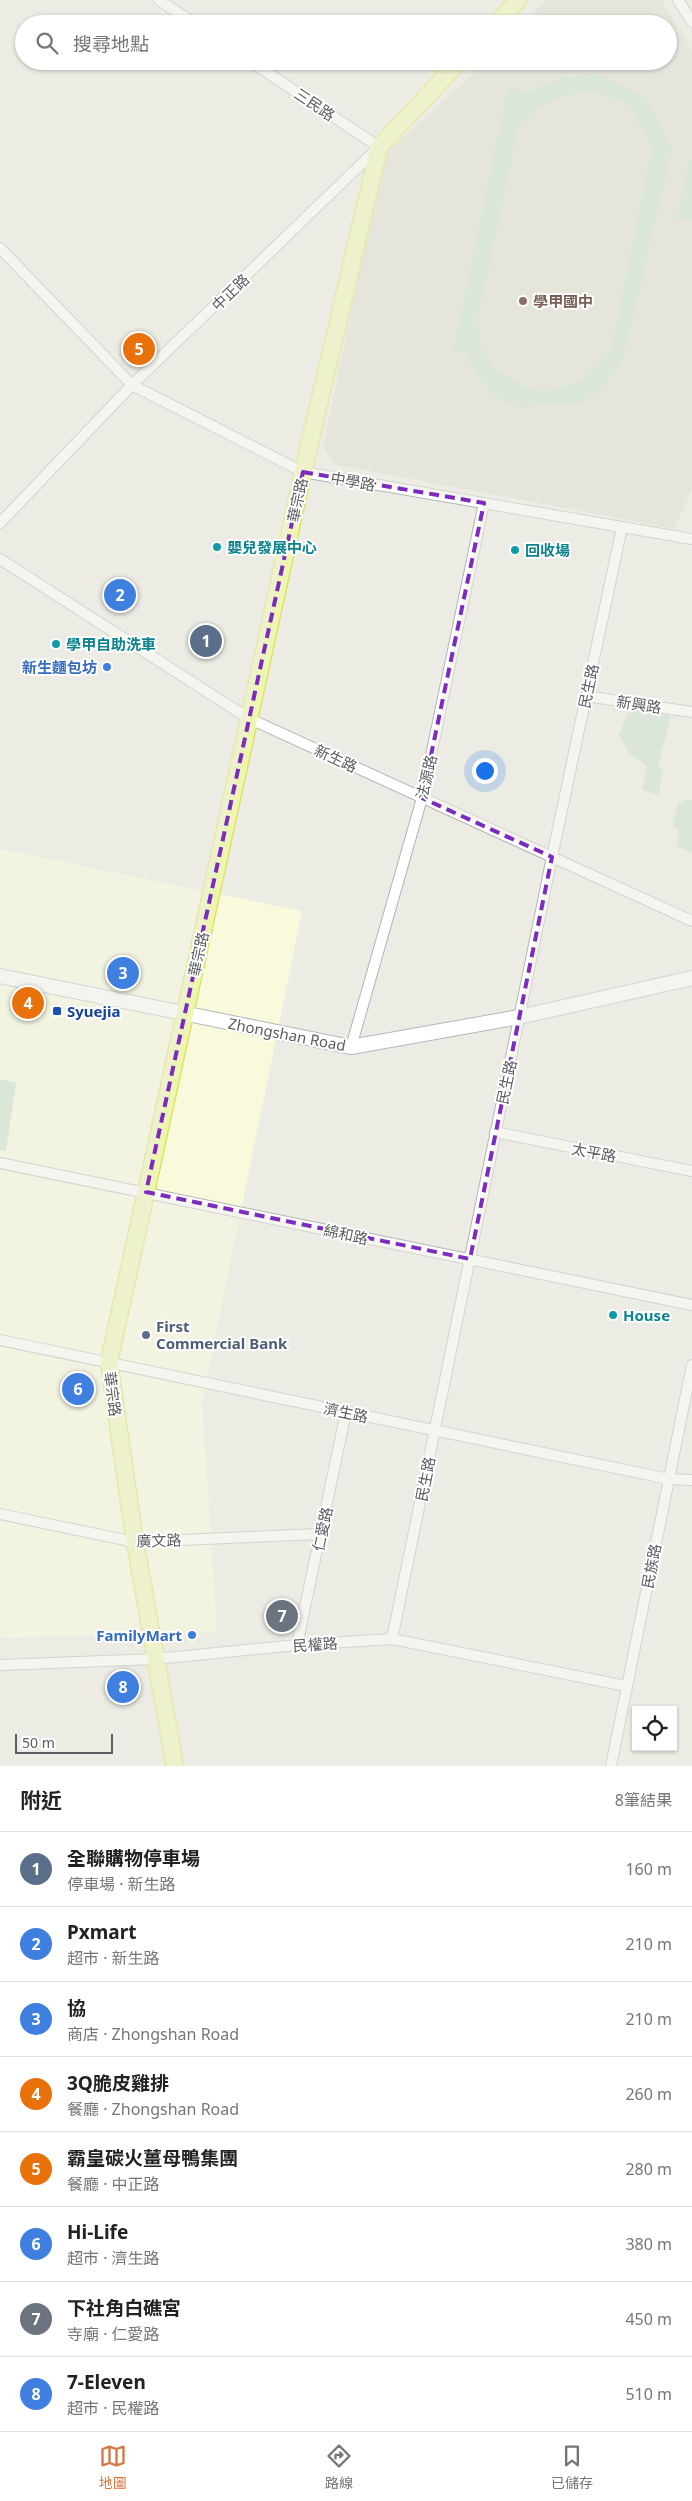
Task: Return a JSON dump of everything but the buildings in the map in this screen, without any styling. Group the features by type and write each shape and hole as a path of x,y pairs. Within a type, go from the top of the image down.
{"main road":[{"path":"504,15 518,0"},
{"name":"中正路","path":"379,148 452,70"},
{"name":"華宗路","path":"175,1766 135,1542 109,1362 248,718 379,148"},
{"name":"Zhongshan Road","path":"0,976 351,1047 519,1017 692,978"}],"street":[{"path":"160,0 182,15"},
{"path":"678,0 692,22"},
{"name":"三民路","path":"263,70 379,148"},
{"name":"中正路","path":"0,523 132,385 379,148"},
{"name":"中學路","path":"0,248 132,385 303,472 692,539"},
{"name":"法源路","path":"351,1047 422,798 484,503"},
{"name":"民生路","path":"392,1639 495,1132 622,527"},
{"name":"新生路","path":"0,559 248,718 692,921"},
{"name":"新興路","path":"586,696 692,712"},
{"name":"太平路","path":"495,1132 692,1172"},
{"name":"綿和路","path":"0,1163 692,1305"},
{"name":"濟生路","path":"0,1340 434,1431 669,1478 692,1480"},
{"name":"民族路","path":"611,1766 692,1365"},
{"name":"仁愛路","path":"297,1645 346,1412"},
{"name":"廣文路","path":"0,1514 135,1542 320,1534"},
{"name":"民權路","path":"0,1666 156,1659 297,1645 392,1639 626,1686"}],"highlighted area":[{"path":"303,472 484,503 422,798 552,857 470,1259 146,1192"}],"shaded area":[{"name":"學甲國中","path":"545,0 662,0 671,15 531,15"},
{"name":"學甲國中","path":"677,26 692,51 692,490 674,529 333,464 323,447 383,156 477,70 677,70"},
{"path":"594,72 646,98 672,149 623,361 600,389 580,404 516,407 496,396 479,377 466,354 453,352 508,87 527,92 566,77","holes":["582,92 600,94 623,102 634,113 652,148 612,347 578,382 547,391 528,389 495,368 484,354 479,338 478,318 518,130 539,109 553,100"]},
{"path":"689,160 692,161 692,222 677,219"},
{"path":"630,707 671,716 659,762 659,766 663,768 659,795 642,790 647,766 630,754 619,735"},
{"path":"685,799 692,800 692,853 677,846 679,832 673,825 677,805"},
{"path":"0,849 302,911 202,1403 217,1632 0,1638"},
{"path":"0,1079 16,1083 6,1151 0,1150"}],"place":[{"name":"學甲國中","path":"523,301"},
{"name":"霸皇碳火薑母鴨集團","path":"139,349"},
{"name":"嬰兒發展中心","path":"217,547"},
{"name":"回收場","path":"515,550"},
{"name":"Pxmart","path":"120,595"},
{"name":"全聯購物停車場","path":"206,641"},
{"name":"學甲自助洗車","path":"56,644"},
{"name":"新生麵包坊","path":"107,667"},
{"name":"協","path":"123,973"},
{"name":"3Q脆皮雞排","path":"28,1003"},
{"name":"Syuejia","path":"57,1011"},
{"name":"House","path":"613,1315"},
{"name":"First Commercial Bank","path":"146,1335"},
{"name":"Hi-Life","path":"78,1389"},
{"name":"下社角白礁宮","path":"282,1616"},
{"name":"FamilyMart","path":"192,1635"},
{"name":"7-Eleven","path":"123,1687"}]}
